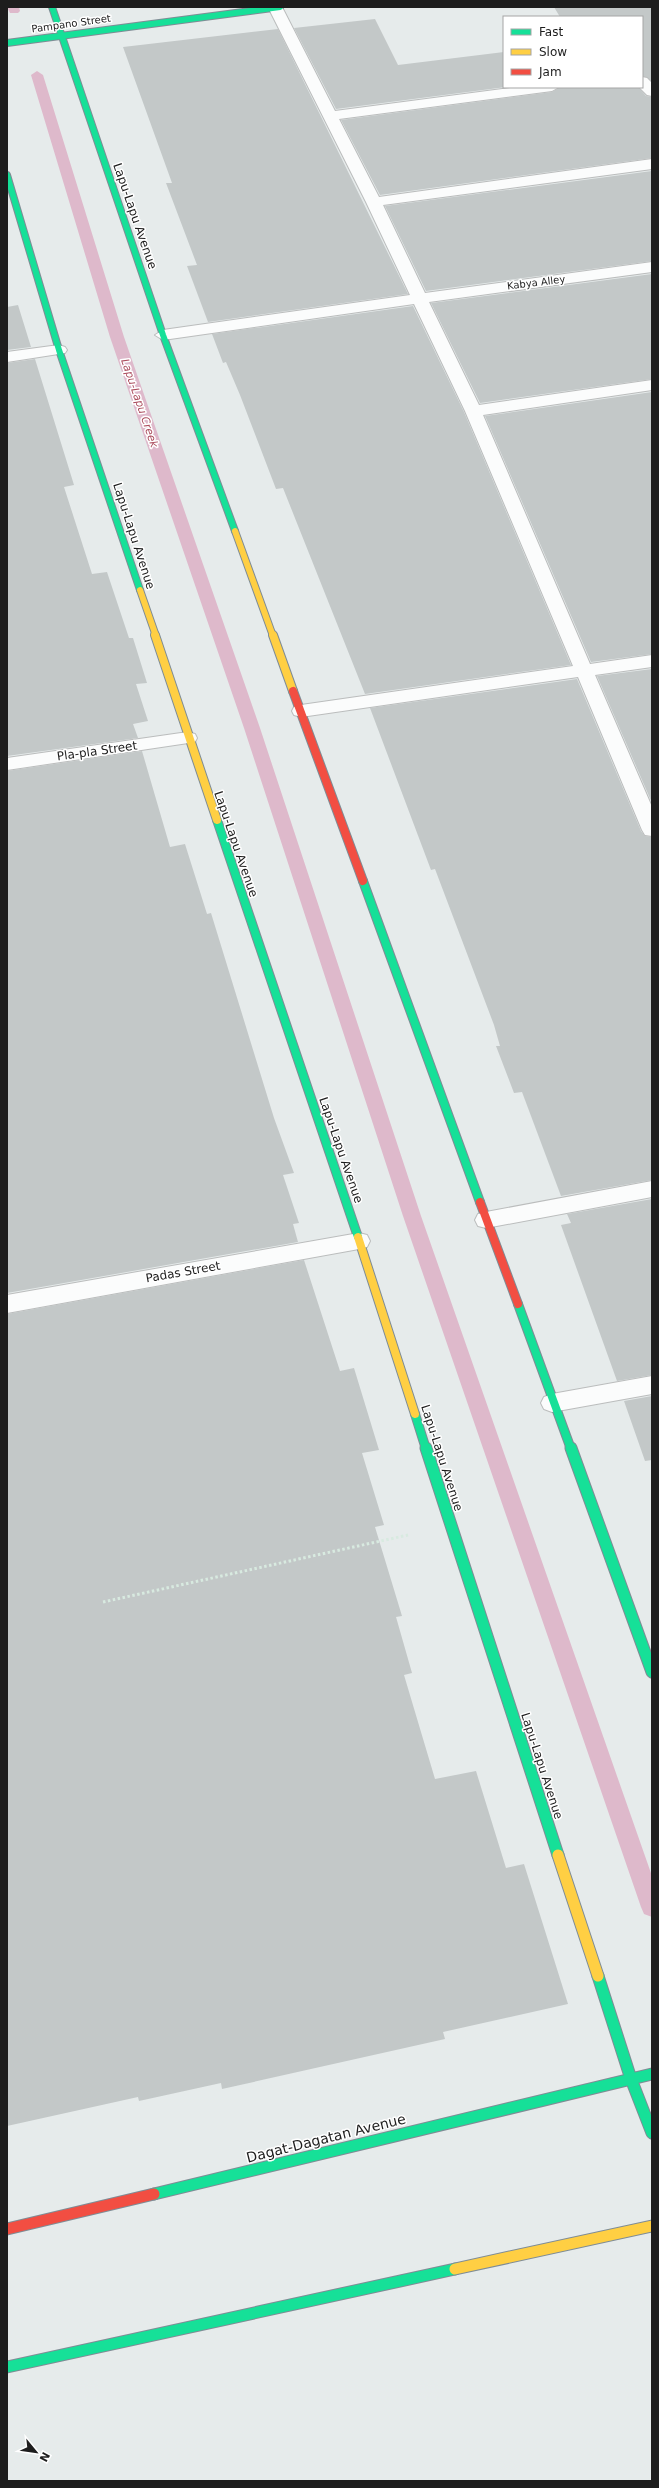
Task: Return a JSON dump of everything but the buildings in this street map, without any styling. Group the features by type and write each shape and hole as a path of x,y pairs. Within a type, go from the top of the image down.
{"main road":[{"name":"Lapu-Lapu Avenue","path":"52,7 163,335 552,1403 652,1672"},
{"name":"Pampano Street","path":"7,43 280,7"},
{"name":"Lapu-Lapu Avenue","path":"7,175 59,350 188,738 359,1241 631,2079 652,2133"},
{"name":"Dagat-Dagatan Avenue","path":"7,2229 652,2074"},
{"path":"7,2367 652,2226"}],"street":[{"path":"276,7 374,202 473,411 652,828"},
{"path":"643,82 652,92"},
{"path":"330,116 544,88"},
{"path":"374,202 652,164"},
{"name":"Kabya Alley","path":"163,335 420,298 652,267"},
{"path":"7,357 59,350"},
{"path":"473,411 652,385"},
{"path":"301,711 585,672 652,661"},
{"name":"Pla-pla Street","path":"7,764 188,738"},
{"path":"486,1220 652,1189"},
{"name":"Padas Street","path":"7,1304 359,1241"},
{"path":"552,1403 652,1385"}],"path":[{"path":"103,1602 452,1526"}],"waterway":[{"name":"Lapu-Lapu Creek","path":"13,7 14,11"},
{"path":"37,75 117,337 252,728 412,1216 652,1907"}],"traffic: fast":[{"path":"52,7 163,335 235,531"},
{"path":"7,43 280,7"},
{"path":"7,175 59,350 140,590"},
{"path":"217,820 358,1237"},
{"path":"363,881 480,1202"},
{"path":"518,1304 652,1672"},
{"path":"415,1414 558,1855"},
{"path":"598,1976 631,2079 652,2133"},
{"path":"154,2194 652,2074"},
{"path":"7,2367 455,2269"}],"traffic: slow":[{"path":"235,531 293,691"},
{"path":"140,590 217,820"},
{"path":"358,1237 415,1414"},
{"path":"558,1855 598,1976"},
{"path":"455,2269 652,2226"}],"traffic: jam":[{"path":"293,691 363,881"},
{"path":"480,1202 518,1304"},
{"path":"7,2229 154,2194"}]}
